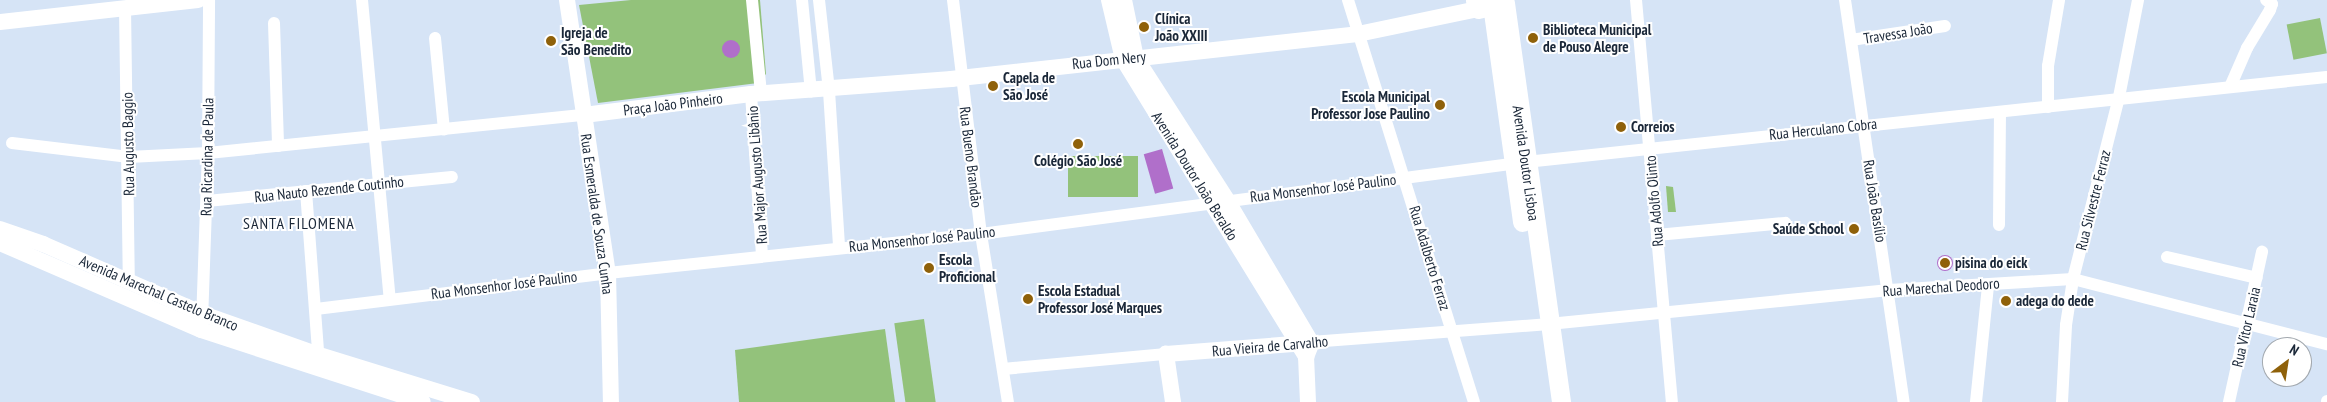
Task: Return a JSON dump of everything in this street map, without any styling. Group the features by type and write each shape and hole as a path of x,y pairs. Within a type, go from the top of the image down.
{"main road":[{"name":"Avenida Doutor Lisboa","path":"1493,3 1543,324 1550,402"},
{"name":"Avenida Doutor Lisboa","path":"1543,324 1561,402"}],"street":[{"path":"0,22 198,0"},
{"name":"Rua Ricardina de Paula","path":"201,330 207,201 209,0"},
{"path":"362,0 390,299"},
{"name":"Rua Esmeralda de Souza Cunha","path":"567,0 608,273 611,402"},
{"path":"752,0 756,94"},
{"path":"802,0 810,92"},
{"path":"819,0 829,91 839,247"},
{"name":"Rua Bueno Brandão","path":"953,0 981,234 1008,402"},
{"name":"Avenida Doutor João Beraldo","path":"1108,0 1130,59 1264,276 1305,348"},
{"name":"Avenida Doutor João Beraldo","path":"1124,0 1130,59"},
{"name":"Rua Adalberto Ferraz","path":"1348,0 1474,402"},
{"name":"Rua Adolfo Olinto","path":"1636,0 1672,402"},
{"name":"Rua João Basílio","path":"1845,0 1904,402"},
{"path":"2048,107 2048,66 2059,0"},
{"name":"Rua Silvestre Ferraz","path":"2062,402 2066,325 2074,278 2119,97 2138,0"},
{"path":"2230,87 2247,48 2270,10 2272,4 2267,0"},
{"name":"Rua Dom Nery","path":"829,91 1358,34 1493,3"},
{"name":"Rua Augusto Baggio","path":"125,7 129,157 129,280"},
{"path":"274,24 278,146"},
{"name":"Travessa João","path":"1851,40 1945,26"},
{"path":"436,38 444,130"},
{"name":"Rua Herculano Cobra","path":"1519,163 1864,125 2000,113 2119,97 2327,77"},
{"name":"Praça João Pinheiro","path":"584,116 756,94 829,91"},
{"name":"Rua Major Augusto Libânio","path":"756,94 762,256"},
{"path":"1999,225 2000,113"},
{"path":"12,143 129,157 208,153 584,116"},
{"name":"Rua Monsenhor José Paulino","path":"316,309 608,273 839,247 981,234 1218,201 1519,163"},
{"name":"Rua Nauto Rezende Coutinho","path":"207,201 452,177"},
{"path":"306,191 319,362"},
{"path":"1657,235 1785,223"},
{"name":"Avenida Marechal Castelo Branco","path":"0,230 43,244 203,314 398,395 423,402"},
{"name":"Avenida Marechal Castelo Branco","path":"0,244 201,330 319,362 399,379 472,402"},
{"name":"Rua Vitor Laraia","path":"2229,402 2262,252"},
{"path":"2167,257 2256,278"},
{"name":"Rua Marechal Deodoro","path":"1543,324 1664,310 1889,290 2074,278 2327,344"},
{"path":"1976,402 1988,285"},
{"name":"Rua Vieira de Carvalho","path":"1002,369 1166,354 1305,348 1452,330 1543,324"},
{"path":"1305,348 1308,402"},
{"path":"1166,354 1172,402"},
{"path":"398,395 396,388 399,379"},
{"path":"1899,402 1904,402"}],"green space":[{"path":"631,0 760,0 766,74 758,83 598,103 579,5"},
{"path":"2320,18 2327,53 2293,60 2287,24"},
{"path":"1068,156 1138,156 1138,197 1068,197"},
{"path":"1666,186 1673,187 1676,212 1668,212"},
{"path":"924,319 936,402 905,402 894,323"},
{"path":"885,329 895,402 739,402 735,350"}],"shaded area":[{"path":"731,40 739,45 740,49 735,57 731,58 723,53 722,49 727,41"},
{"path":"1162,149 1173,188 1155,194 1144,154"},
{"name":"pisina do eick","path":"1945,255 1953,263 1945,271 1937,263"}],"place":[{"name":"Clínica João XXIII","path":"1144,27"},
{"name":"Biblioteca Municipal de Pouso Alegre","path":"1533,38"},
{"name":"Igreja de São Benedito","path":"551,41"},
{"name":"Capela de São José","path":"993,86"},
{"name":"Escola Municipal Professor Jose Paulino","path":"1440,105"},
{"name":"Correios","path":"1621,127"},
{"name":"Colégio São José","path":"1078,144"},
{"name":"Saúde School","path":"1854,229"},
{"name":"pisina do eick","path":"1945,263"},
{"name":"Escola Proficional","path":"929,268"},
{"name":"Escola Estadual Professor José Marques","path":"1028,299"},
{"name":"adega do dede","path":"2006,301"}],"district":[{"name":"SANTA FILOMENA","path":"299,223"}]}
